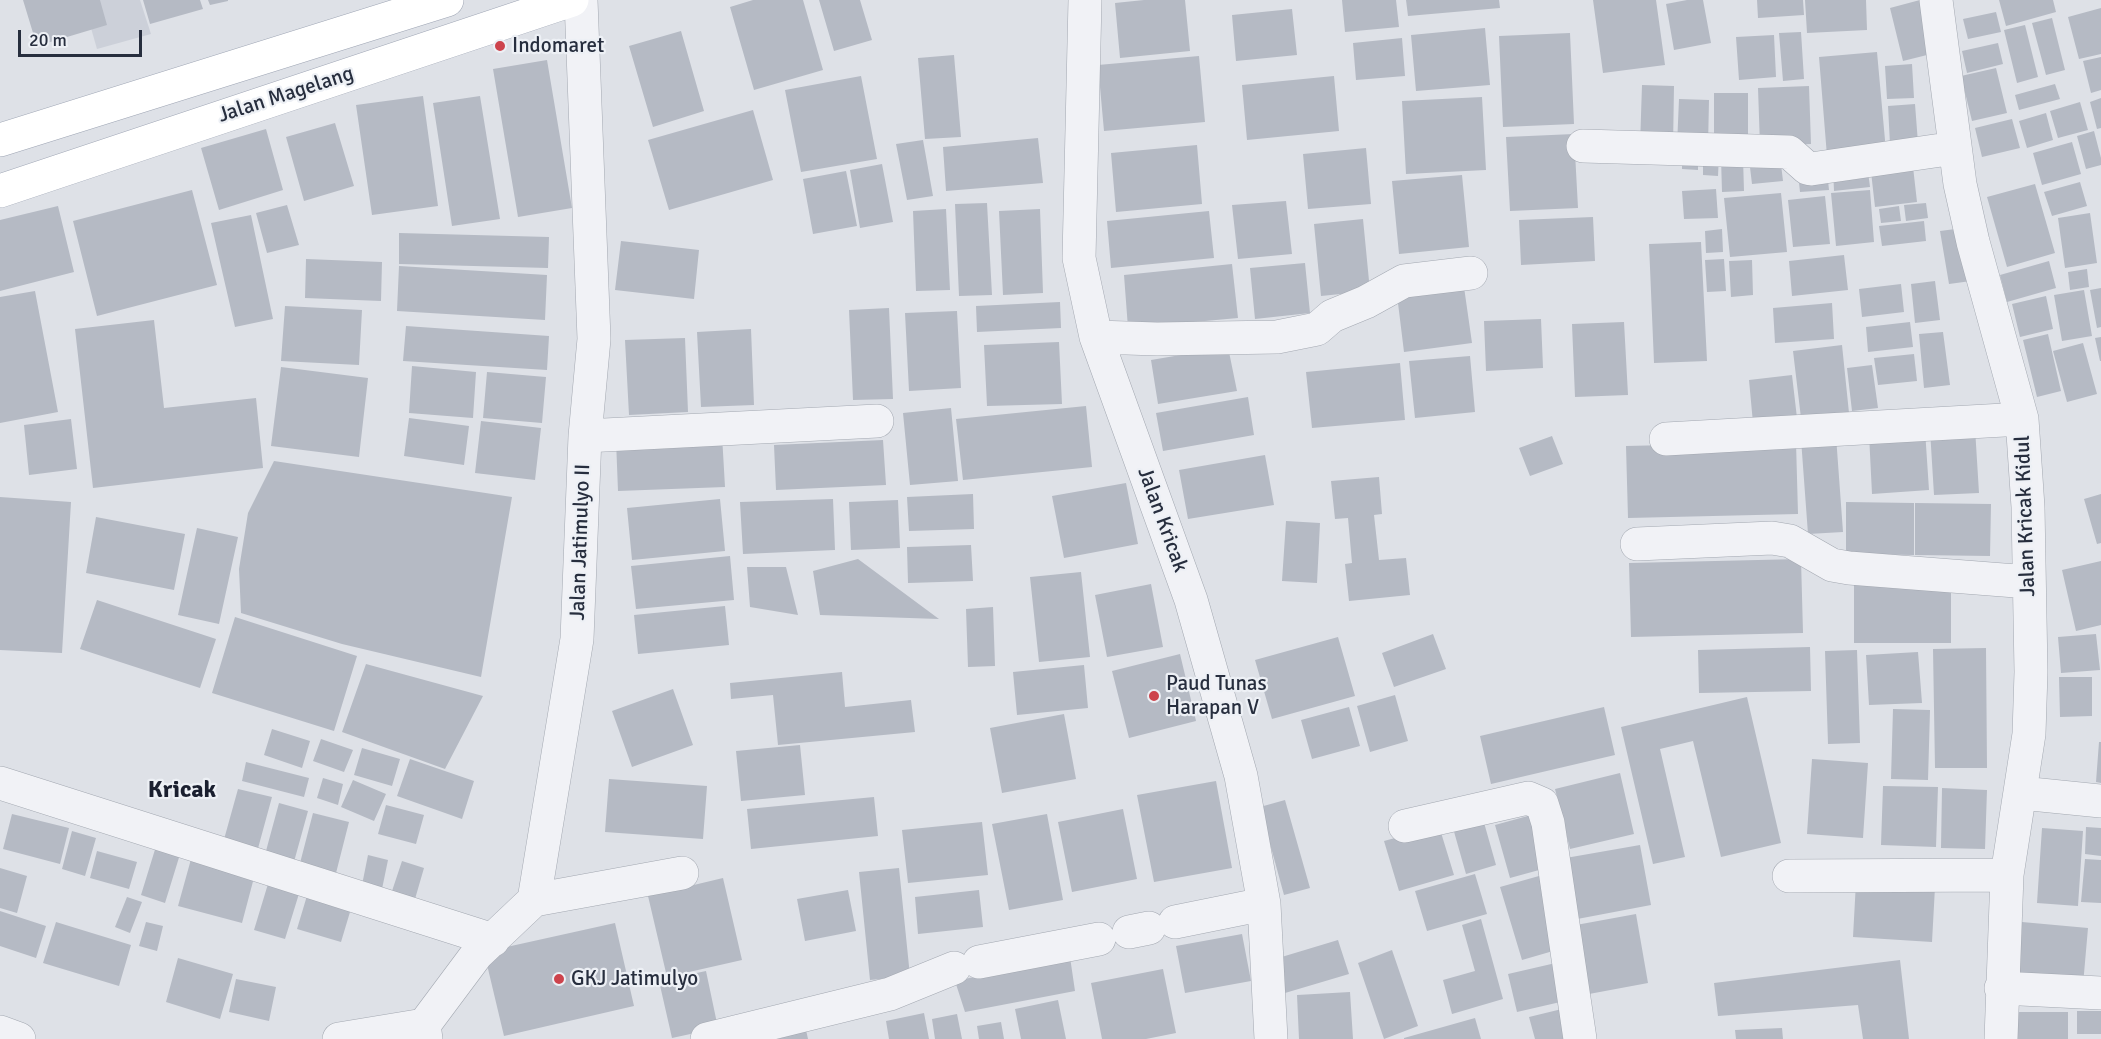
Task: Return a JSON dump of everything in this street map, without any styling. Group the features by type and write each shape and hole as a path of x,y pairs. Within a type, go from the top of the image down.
{"main road":[{"name":"Jalan Magelang","path":"0,140 447,0"},
{"name":"Jalan Magelang","path":"0,191 572,0"}],"street":[{"name":"Jalan Jatimulyo II","path":"534,900 577,639 585,436 594,339 581,0"},
{"name":"Jalan Kricak","path":"1085,0 1079,258 1096,337 1191,600 1241,776 1264,903 1271,1039"},
{"name":"Jalan Kricak Kidul","path":"1936,0 1960,184 1973,242 2022,419 2028,507 2031,672 2029,734 2007,875 2001,988 2001,1039"},
{"path":"1582,146 1789,152 1811,169 1955,147"},
{"path":"1096,337 1157,339 1277,337 1317,329 1332,316 1366,302 1404,281 1471,273"},
{"path":"1666,439 2022,419"},
{"path":"585,436 877,421"},
{"path":"1637,544 1772,538 1790,541 1815,553 1832,565 1849,568 2028,582"},
{"path":"0,783 493,940"},
{"path":"2021,793 2101,801"},
{"path":"1405,826 1528,798 1542,804 1548,823 1580,1039"},
{"path":"339,1039 425,1032 477,954 534,900 681,873"},
{"path":"1789,876 2007,875"},
{"path":"707,1039 890,994 966,965 1264,903"},
{"path":"2001,988 2101,993"},
{"path":"0,1032 19,1039"}],"shaded area":[{"path":"83,0 140,0 151,34 97,49"}],"building":[{"path":"23,0 100,0 107,25 37,46"},
{"path":"143,0 200,0 203,9 150,24"},
{"path":"208,0 228,0 228,1 210,5"},
{"path":"753,0 803,0 823,70 754,90 730,7"},
{"path":"819,0 860,0 872,40 834,51"},
{"path":"1185,0 1190,51 1120,58 1115,3"},
{"path":"1342,0 1396,0 1399,27 1345,32"},
{"path":"1406,0 1499,0 1500,8 1408,16"},
{"path":"1593,0 1656,0 1665,65 1603,73"},
{"path":"1703,0 1711,43 1674,50 1666,4"},
{"path":"1757,0 1803,0 1804,15 1758,18"},
{"path":"1805,0 1866,0 1867,30 1807,33"},
{"path":"1920,0 1935,53 1903,61 1890,8"},
{"path":"1999,0 2053,0 2056,12 2006,26"},
{"path":"2101,8 2101,54 2079,59 2068,17"},
{"path":"1292,9 1297,55 1236,61 1232,15"},
{"path":"1996,12 2001,32 1968,39 1963,19"},
{"path":"2052,18 2065,70 2046,75 2032,23"},
{"path":"2025,25 2038,77 2017,83 2004,30"},
{"path":"1485,28 1490,85 1416,91 1411,35"},
{"path":"681,31 704,111 653,127 629,46"},
{"path":"1801,32 1804,79 1783,81 1779,33"},
{"path":"1570,33 1574,124 1503,127 1499,36"},
{"path":"1774,35 1776,77 1739,80 1736,37"},
{"path":"1402,38 1405,76 1356,80 1353,43"},
{"path":"1998,43 2003,64 1967,73 1962,51"},
{"path":"1877,52 1886,151 1827,156 1819,57"},
{"path":"954,55 961,137 925,139 918,58"},
{"path":"1199,56 1205,122 1104,131 1098,65"},
{"path":"2101,57 2101,90 2091,93 2083,61"},
{"path":"547,60 572,208 518,217 493,69"},
{"path":"1912,64 1914,98 1887,99 1885,66"},
{"path":"1996,68 2007,113 1972,121 1961,76"},
{"path":"861,76 877,159 801,172 785,90"},
{"path":"1334,76 1339,131 1247,140 1242,85"},
{"path":"2055,84 2060,99 2019,110 2015,95"},
{"path":"1642,85 1674,86 1673,147 1640,146"},
{"path":"1809,86 1811,144 1760,146 1758,88"},
{"path":"1714,93 1748,93 1748,146 1714,146"},
{"path":"423,96 438,206 372,215 356,105"},
{"path":"480,96 500,219 452,226 433,103"},
{"path":"1482,97 1486,170 1406,174 1402,101"},
{"path":"2101,98 2101,128 2097,129 2090,102"},
{"path":"1679,99 1709,100 1708,147 1677,146"},
{"path":"2080,102 2088,130 2058,138 2050,111"},
{"path":"1915,104 1918,143 1890,144 1888,106"},
{"path":"753,110 773,180 669,210 648,140"},
{"path":"2046,113 2053,140 2027,148 2019,121"},
{"path":"2012,119 2020,148 1982,157 1975,128"},
{"path":"335,123 354,186 304,201 286,137"},
{"path":"266,129 283,190 219,210 201,148"},
{"path":"2094,131 2101,165 2086,169 2077,136"},
{"path":"1574,134 1578,208 1510,211 1506,137"},
{"path":"1038,138 1043,183 946,191 943,147"},
{"path":"923,140 933,196 907,200 896,144"},
{"path":"2072,142 2081,174 2042,185 2033,153"},
{"path":"1197,145 1202,204 1116,212 1111,153"},
{"path":"1366,148 1371,204 1308,209 1303,154"},
{"path":"1682,152 1698,152 1698,170 1682,169"},
{"path":"1703,154 1719,155 1718,176 1703,175"},
{"path":"1780,156 1783,181 1752,184 1749,159"},
{"path":"1721,158 1743,158 1744,191 1722,192"},
{"path":"1912,158 1917,202 1875,207 1870,163"},
{"path":"882,164 893,222 860,228 850,170"},
{"path":"1867,164 1870,187 1834,191 1833,167"},
{"path":"846,171 857,226 813,234 803,179"},
{"path":"1827,171 1829,190 1800,192 1798,173"},
{"path":"1462,175 1469,247 1399,254 1392,181"},
{"path":"2080,182 2087,206 2052,216 2044,192"},
{"path":"2035,184 2055,253 2007,267 1987,197"},
{"path":"1716,189 1718,218 1684,219 1682,191"},
{"path":"192,190 217,285 97,316 73,221"},
{"path":"1870,190 1874,242 1836,246 1831,193"},
{"path":"1781,193 1787,252 1730,257 1724,198"},
{"path":"1825,196 1830,244 1793,247 1788,200"},
{"path":"1286,201 1292,254 1238,259 1232,205"},
{"path":"987,203 992,295 959,296 955,204"},
{"path":"1926,203 1928,218 1906,221 1904,205"},
{"path":"287,205 299,245 267,253 256,213"},
{"path":"58,206 74,272 0,291 0,220"},
{"path":"1899,206 1901,221 1881,223 1879,209"},
{"path":"946,209 950,290 916,291 913,211"},
{"path":"1040,209 1043,293 1003,295 999,211"},
{"path":"1209,211 1214,258 1111,268 1107,221"},
{"path":"2090,213 2097,263 2065,268 2058,218"},
{"path":"251,215 273,319 235,327 211,223"},
{"path":"1593,217 1595,261 1521,265 1519,220"},
{"path":"1363,219 1370,291 1321,296 1314,224"},
{"path":"1924,221 1926,241 1882,246 1879,226"},
{"path":"1963,228 1971,281 1949,284 1940,231"},
{"path":"1722,229 1723,252 1706,253 1705,231"},
{"path":"399,233 549,237 548,268 399,264"},
{"path":"621,241 699,250 694,299 615,290"},
{"path":"1701,242 1707,361 1654,363 1649,244"},
{"path":"1844,255 1848,290 1792,296 1789,261"},
{"path":"306,259 382,262 381,301 305,298"},
{"path":"1724,259 1726,291 1707,292 1705,260"},
{"path":"1752,260 1753,295 1731,297 1729,261"},
{"path":"2049,261 2056,288 2007,302 2000,275"},
{"path":"1305,263 1310,313 1255,319 1250,268"},
{"path":"1232,264 1238,318 1128,328 1124,275"},
{"path":"399,266 547,275 545,320 397,311"},
{"path":"2087,269 2089,287 2070,290 2068,272"},
{"path":"1935,281 1940,320 1915,323 1911,284"},
{"path":"1901,284 1904,312 1862,317 1859,289"},
{"path":"1464,287 1472,343 1404,352 1397,295"},
{"path":"2101,288 2101,327 2097,328 2090,290"},
{"path":"2084,290 2092,336 2062,341 2054,295"},
{"path":"35,291 58,412 0,423 0,297"},
{"path":"2046,296 2053,329 2020,337 2012,304"},
{"path":"1060,302 1061,328 977,332 976,306"},
{"path":"1832,303 1834,339 1775,343 1773,308"},
{"path":"285,306 362,310 359,365 281,361"},
{"path":"889,308 893,399 853,400 849,310"},
{"path":"957,311 961,388 909,391 905,313"},
{"path":"1541,319 1543,368 1486,371 1484,321"},
{"path":"154,320 164,408 256,398 263,468 93,488 75,329"},
{"path":"1624,322 1628,395 1575,397 1572,324"},
{"path":"1910,322 1913,347 1868,352 1866,327"},
{"path":"406,326 549,336 547,370 403,361"},
{"path":"751,329 754,405 701,407 697,332"},
{"path":"1943,332 1950,385 1924,388 1919,334"},
{"path":"2048,334 2061,391 2037,397 2023,340"},
{"path":"2101,337 2101,361 2100,361 2095,338"},
{"path":"685,338 688,412 629,415 625,340"},
{"path":"1059,342 1062,404 987,406 984,345"},
{"path":"2083,343 2097,394 2067,402 2053,351"},
{"path":"1842,345 1849,413 1801,418 1793,351"},
{"path":"1228,347 1237,391 1158,404 1151,360"},
{"path":"1914,354 1917,381 1878,385 1874,358"},
{"path":"1470,356 1475,412 1415,418 1409,361"},
{"path":"1400,363 1405,420 1312,428 1306,372"},
{"path":"1872,365 1878,408 1852,411 1847,368"},
{"path":"412,366 476,372 473,418 409,413"},
{"path":"281,367 368,378 359,457 271,446"},
{"path":"487,372 546,377 542,423 483,418"},
{"path":"1792,375 1797,418 1753,423 1749,380"},
{"path":"1248,397 1254,435 1163,451 1156,413"},
{"path":"1086,406 1092,467 963,480 956,419"},
{"path":"951,408 958,481 910,485 903,413"},
{"path":"409,418 469,426 464,465 404,456"},
{"path":"71,419 77,469 29,475 24,425"},
{"path":"481,421 541,428 535,480 475,473"},
{"path":"1975,428 1979,493 1934,495 1930,430"},
{"path":"1925,430 1929,490 1872,494 1869,434"},
{"path":"722,435 725,487 618,491 616,440"},
{"path":"1552,436 1563,464 1530,476 1519,448"},
{"path":"1836,436 1843,532 1808,534 1801,439"},
{"path":"883,440 886,485 776,490 774,445"},
{"path":"1796,442 1798,514 1628,518 1626,446"},
{"path":"1265,455 1274,505 1188,519 1179,470"},
{"path":"274,461 512,497 481,677 342,644 241,613 239,569 248,513"},
{"path":"1379,477 1382,514 1374,515 1379,560 1406,558 1410,595 1349,601 1345,564 1352,563 1348,518 1335,519 1331,481"},
{"path":"1126,483 1138,544 1064,558 1052,496"},
{"path":"973,494 974,529 909,531 907,497"},
{"path":"2101,494 2101,543 2097,544 2084,499"},
{"path":"0,497 71,502 62,653 0,650"},
{"path":"720,499 725,551 632,560 627,508"},
{"path":"833,499 835,550 743,554 740,502"},
{"path":"898,500 900,548 851,550 849,502"},
{"path":"1846,502 1914,503 1914,555 1846,554"},
{"path":"1915,503 1991,504 1990,556 1915,555"},
{"path":"96,517 185,534 174,590 86,573"},
{"path":"1286,521 1320,523 1317,583 1282,581"},
{"path":"197,528 238,537 219,624 178,615"},
{"path":"971,545 973,581 908,583 907,547"},
{"path":"730,556 734,600 636,609 631,566"},
{"path":"858,559 939,619 820,615 813,571"},
{"path":"1801,559 1803,633 1631,637 1629,563"},
{"path":"2101,561 2101,625 2076,631 2062,570"},
{"path":"747,567 786,567 798,615 750,607"},
{"path":"1081,572 1090,657 1039,662 1030,577"},
{"path":"1854,578 1951,579 1951,643 1854,643"},
{"path":"1151,584 1163,647 1107,657 1095,595"},
{"path":"97,600 216,639 200,688 80,649"},
{"path":"725,606 729,645 638,654 634,615"},
{"path":"993,607 995,666 968,667 966,609"},
{"path":"235,617 357,656 334,731 212,693"},
{"path":"1433,634 1446,669 1394,687 1382,653"},
{"path":"2096,634 2100,670 2061,673 2058,637"},
{"path":"1338,637 1355,696 1272,719 1255,660"},
{"path":"1810,647 1811,691 1699,693 1698,650"},
{"path":"1986,648 1987,768 1935,768 1933,649"},
{"path":"1857,650 1860,743 1828,744 1825,651"},
{"path":"1918,652 1922,703 1869,705 1866,655"},
{"name":"Paud Tunas Harapan V","path":"1180,654 1196,721 1129,738 1112,671"},
{"path":"366,664 483,696 445,769 342,732"},
{"path":"1084,665 1088,708 1017,715 1013,672"},
{"path":"842,672 845,707 911,700 915,732 778,745 773,695 731,699 730,683"},
{"path":"2059,677 2092,677 2092,716 2060,717"},
{"path":"673,689 693,745 632,767 612,711"},
{"path":"1395,695 1408,741 1370,752 1357,706"},
{"path":"1747,697 1781,843 1721,857 1693,741 1660,749 1685,857 1653,864 1621,727"},
{"path":"1349,707 1360,746 1312,759 1301,720"},
{"path":"1604,707 1615,755 1491,784 1480,736"},
{"path":"1893,709 1930,710 1928,780 1891,779"},
{"path":"1064,714 1076,779 1002,793 990,728"},
{"path":"272,729 310,741 302,768 264,755"},
{"path":"321,739 353,750 344,772 313,761"},
{"path":"2099,742 2101,742 2101,783 2096,782"},
{"path":"800,745 805,795 741,801 736,751"},
{"path":"362,748 400,759 392,786 354,775"},
{"path":"410,759 474,781 462,819 397,796"},
{"path":"1812,759 1868,763 1863,838 1807,834"},
{"path":"246,762 309,778 304,797 242,781"},
{"path":"1620,773 1634,834 1570,849 1555,789"},
{"path":"323,778 343,784 338,805 317,798"},
{"path":"609,779 707,786 703,839 605,832"},
{"path":"353,780 386,794 374,821 341,807"},
{"path":"1216,781 1232,868 1154,882 1137,795"},
{"path":"1883,786 1938,787 1936,847 1881,845"},
{"path":"1942,788 1987,790 1985,849 1941,848"},
{"path":"238,789 272,797 257,852 223,843"},
{"path":"874,797 878,836 751,849 747,809"},
{"path":"1285,800 1310,888 1284,895 1260,807"},
{"path":"279,803 308,811 292,869 263,862"},
{"path":"386,805 424,815 416,844 378,834"},
{"path":"1123,809 1137,879 1072,892 1058,822"},
{"path":"1481,812 1496,865 1466,874 1451,821"},
{"path":"313,813 349,822 335,877 299,867"},
{"path":"12,814 69,828 60,864 3,849"},
{"path":"1047,814 1063,900 1009,910 992,824"},
{"path":"1535,814 1550,867 1510,878 1495,825"},
{"path":"982,822 988,875 908,883 902,830"},
{"path":"1439,826 1454,875 1399,891 1384,841"},
{"path":"2086,827 2101,828 2101,856 2085,854"},
{"path":"2042,828 2083,831 2078,906 2037,903"},
{"path":"72,831 96,838 85,876 62,869"},
{"path":"157,843 181,851 165,903 141,895"},
{"path":"1640,845 1651,905 1572,920 1560,859"},
{"path":"97,851 137,862 129,889 90,878"},
{"path":"193,852 256,870 242,923 178,906"},
{"path":"368,855 388,860 382,889 362,885"},
{"path":"2085,859 2101,860 2101,903 2081,902"},
{"path":"402,861 424,868 415,899 392,891"},
{"path":"0,868 27,876 17,913 0,908"},
{"path":"899,868 910,976 870,980 859,872"},
{"path":"271,874 302,884 285,939 254,930"},
{"path":"1475,874 1487,914 1427,931 1415,891"},
{"path":"1539,876 1560,949 1522,960 1500,887"},
{"path":"723,878 742,960 667,977 648,896"},
{"path":"1856,882 1935,887 1932,942 1853,937"},
{"path":"309,889 353,902 341,942 297,929"},
{"path":"848,890 856,931 805,941 797,899"},
{"path":"979,890 983,927 918,934 915,897"},
{"path":"127,897 142,902 130,933 115,927"},
{"path":"0,911 46,926 36,958 0,946"},
{"path":"1636,914 1648,983 1589,994 1576,925"},
{"path":"1481,919 1503,999 1452,1014 1443,980 1475,971 1462,925"},
{"path":"56,922 131,945 119,986 43,963"},
{"path":"146,922 163,926 157,951 139,946"},
{"path":"2022,922 2088,928 2083,985 2018,979"},
{"name":"GKJ Jatimulyo","path":"615,923 634,1006 504,1036 484,952"},
{"path":"1242,934 1251,981 1185,993 1176,946"},
{"path":"1338,940 1349,974 1285,993 1275,959"},
{"path":"1392,950 1418,1026 1384,1039 1358,963"},
{"path":"1070,957 1075,991 965,1012 955,981"},
{"path":"178,958 233,974 220,1019 166,1002"},
{"path":"1900,960 1909,1039 1863,1039 1858,1005 1718,1016 1714,983"},
{"path":"1560,962 1569,1000 1517,1012 1508,974"},
{"path":"1163,969 1176,1033 1146,1039 1102,1039 1091,983"},
{"path":"706,971 718,1028 672,1038 659,981"},
{"path":"236,979 276,987 269,1021 229,1012"},
{"path":"1350,992 1353,1039 1299,1039 1297,995"},
{"path":"1058,1000 1066,1039 1021,1039 1015,1009"},
{"path":"1566,1008 1574,1039 1535,1039 1529,1017"},
{"path":"2077,1011 2101,1011 2101,1034 2077,1034"},
{"path":"2018,1012 2068,1012 2068,1039 2018,1039"},
{"path":"924,1013 929,1039 889,1039 886,1021"},
{"path":"957,1014 962,1039 935,1039 932,1019"},
{"path":"1475,1018 1481,1039 1404,1039 1404,1038"},
{"path":"1001,1022 1004,1039 979,1039 977,1026"},
{"path":"805,1025 808,1039 736,1039"},
{"path":"1782,1028 1783,1039 1736,1039 1735,1030"}],"place":[{"name":"Indomaret","path":"500,46"},
{"name":"Paud Tunas Harapan V","path":"1154,696"},
{"name":"GKJ Jatimulyo","path":"559,979"}],"district":[{"name":"Kricak","path":"182,791"}]}
